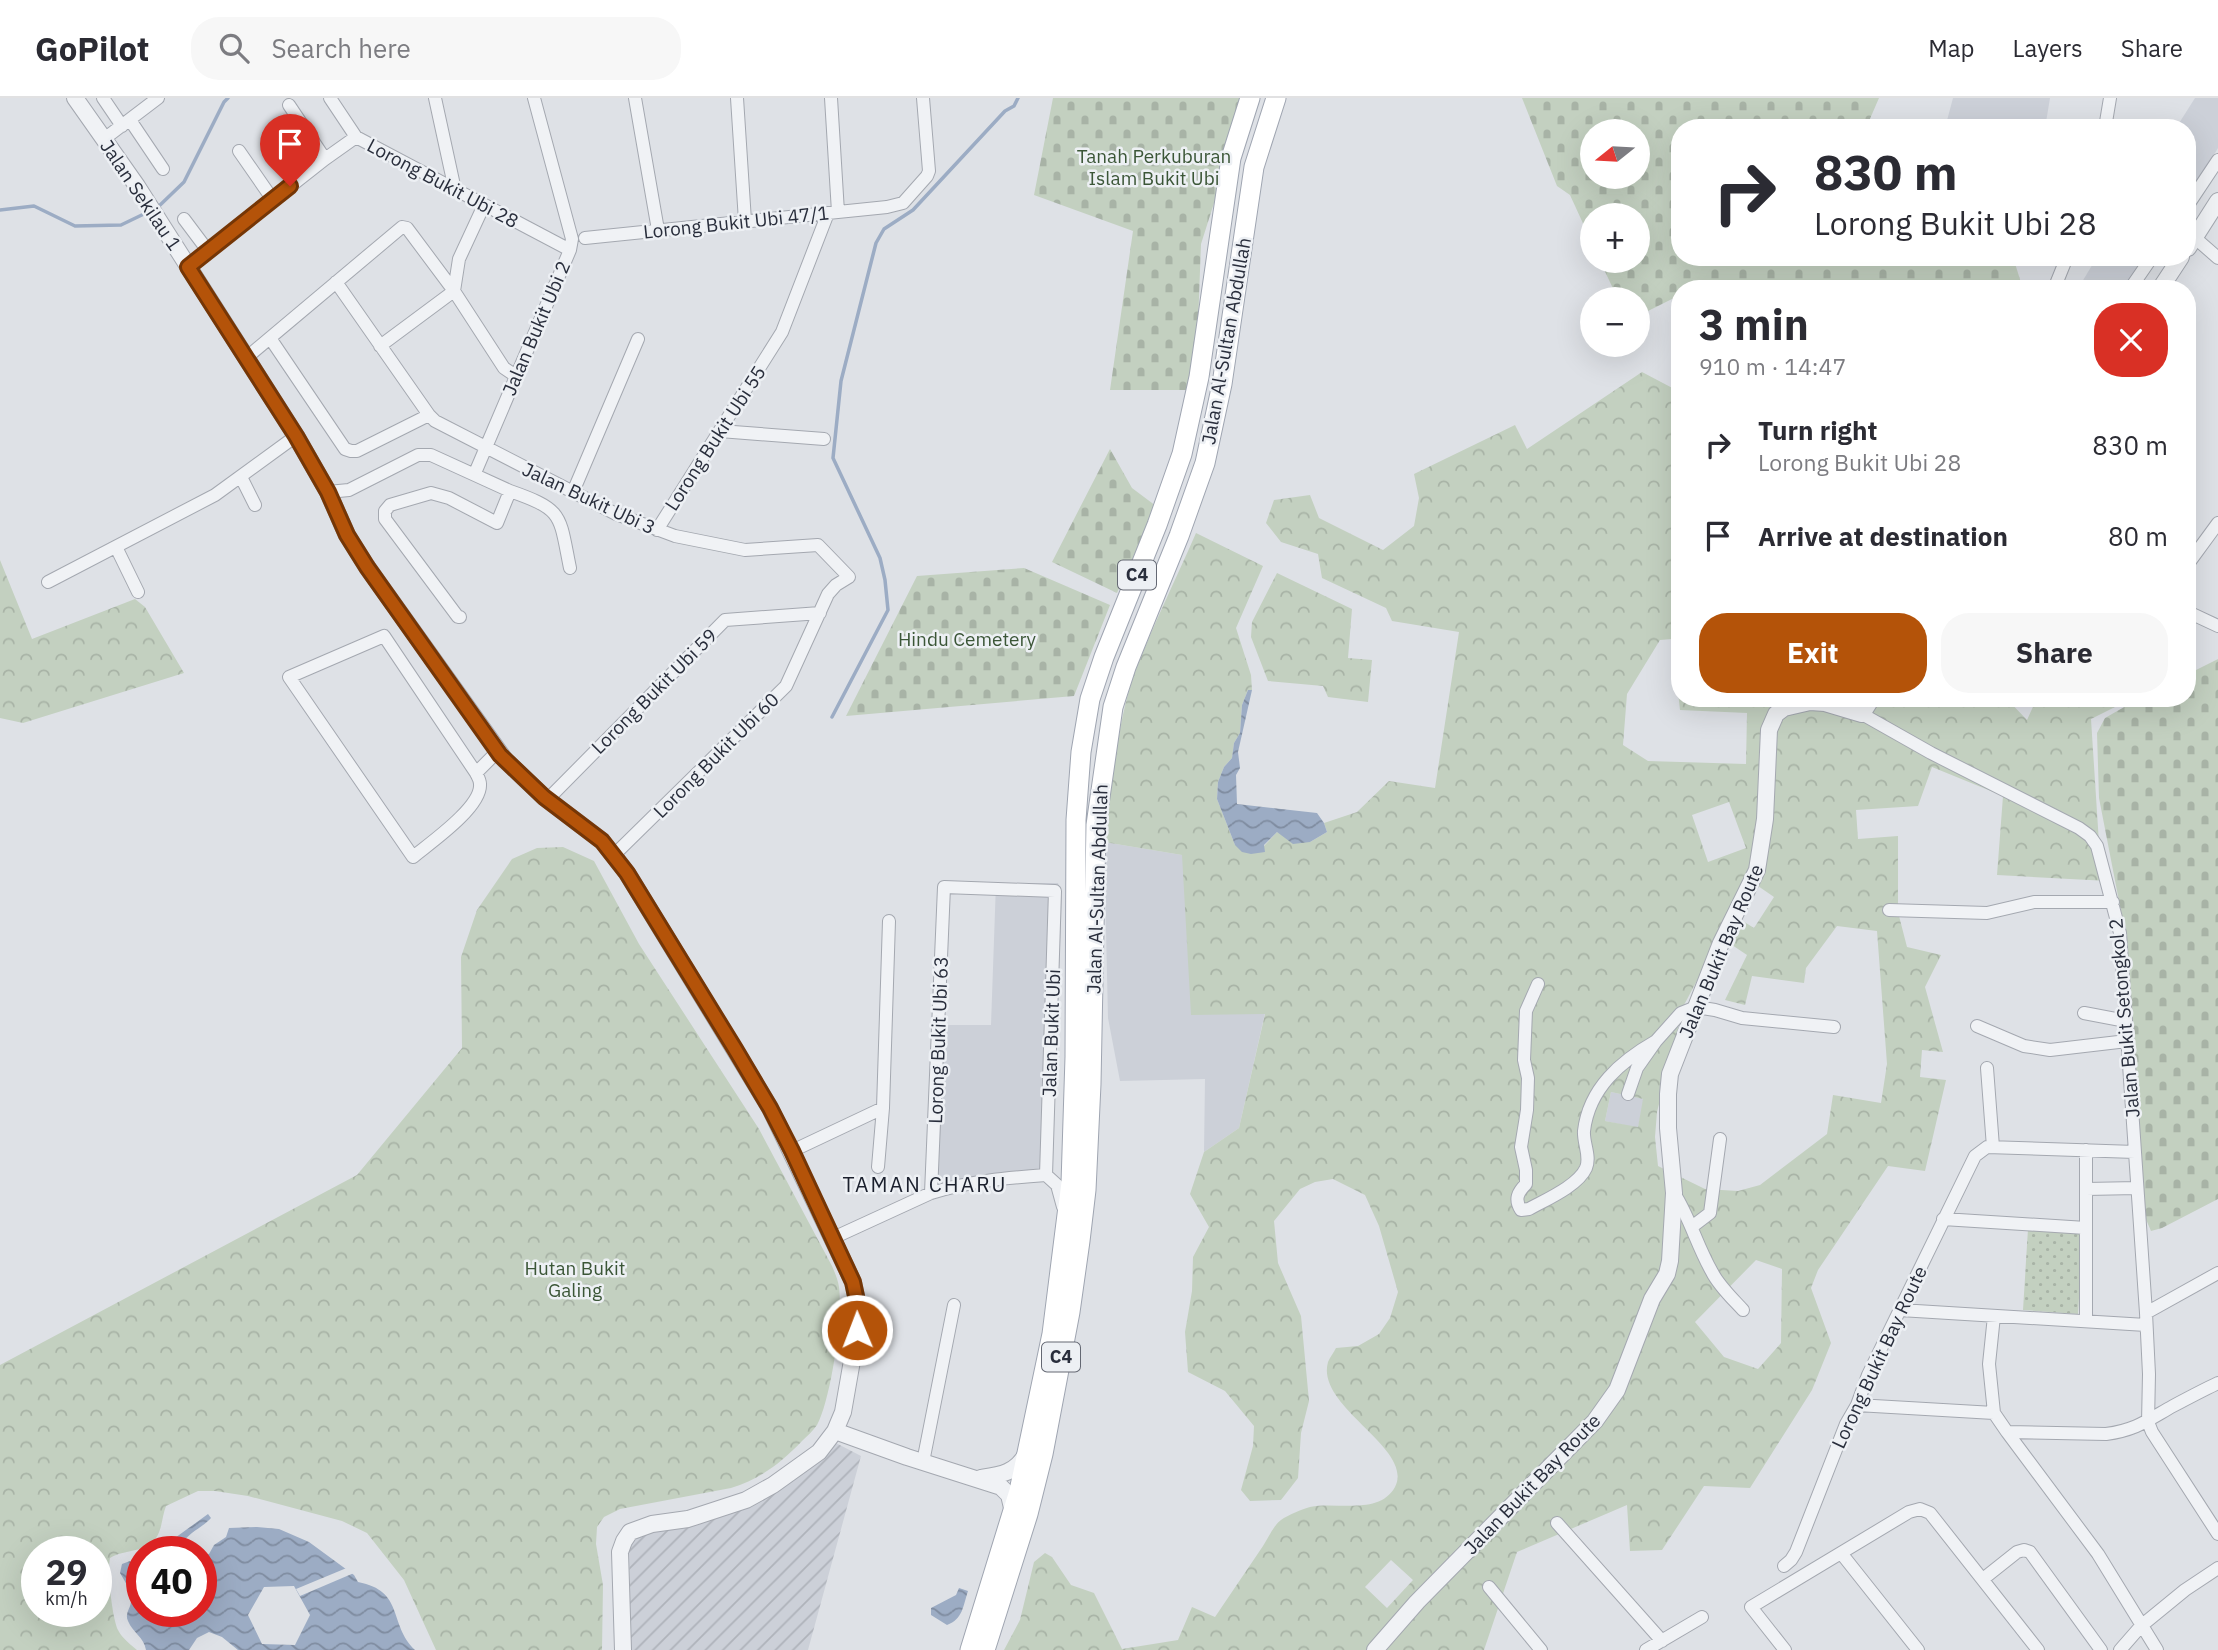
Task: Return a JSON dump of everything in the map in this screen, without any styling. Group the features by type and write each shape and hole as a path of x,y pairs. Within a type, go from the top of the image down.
{"main road":[{"name":"Jalan Al-Sultan Abdullah","path":"970,1650 1013,1514 1030,1447 1052,1334 1071,1183 1075,1057 1076,820 1081,752 1090,699 1182,454 1199,377 1231,158 1250,98"},
{"name":"Jalan Al-Sultan Abdullah","path":"985,1650 1028,1514 1043,1454 1070,1312 1086,1190 1096,825 1113,707 1205,463 1222,384 1254,167 1276,98"}],"street":[{"name":"Jalan Sekilau 1","path":"75,98 137,186 296,436 328,492 347,535 367,567 498,751 544,797 594,834 614,855 671,943 770,1108 853,1282 860,1315 843,1412 835,1431"},
{"path":"103,98 163,169"},
{"path":"104,139 158,98"},
{"path":"330,98 356,137"},
{"path":"435,98 455,190"},
{"name":"Jalan Bukit Ubi 2","path":"475,473 570,250 572,239 534,98"},
{"path":"635,98 658,230"},
{"path":"737,98 745,221"},
{"path":"831,98 833,212"},
{"name":"Lorong Bukit Ubi 47/1","path":"585,238 903,203 929,172 923,98"},
{"path":"2106,119 2110,98"},
{"path":"289,105 325,159"},
{"name":"Lorong Bukit Ubi 28","path":"188,267 356,137 570,250"},
{"path":"239,151 273,200"},
{"path":"2196,193 2218,160"},
{"path":"2196,234 2218,201"},
{"path":"380,346 454,292 459,260 484,205"},
{"name":"Lorong Bukit Ubi 55","path":"657,530 774,347 833,212"},
{"path":"184,219 208,251"},
{"path":"246,358 402,227 407,228 454,292 504,368 516,376"},
{"path":"2196,244 2216,251"},
{"path":"270,338 345,449 351,452 429,415 336,282"},
{"path":"573,492 638,339"},
{"name":"Jalan Bukit Ubi 3","path":"429,415 435,421 485,448 616,514 657,530 735,549 818,545 849,577"},
{"path":"720,431 824,439"},
{"path":"48,582 215,495 296,436"},
{"path":"328,492 349,490 418,455 431,455 540,502 554,511 561,524 570,568"},
{"path":"241,477 256,505"},
{"path":"460,617 385,519 385,511 390,505 431,493 449,498 497,523 510,491"},
{"path":"2196,553 2218,523"},
{"path":"116,547 138,592"},
{"name":"Lorong Bukit Ubi 60","path":"614,855 786,686 832,589 849,577"},
{"name":"Lorong Bukit Ubi 59","path":"544,797 551,796 725,620 820,613"},
{"path":"2196,616 2218,626"},
{"path":"384,636 476,773 480,785 475,801 413,857 289,677 384,636"},
{"name":"Jalan Bukit Bay Route","path":"1376,1650 1403,1616 1595,1421 1617,1390 1651,1299 1667,1274 1672,1246 1674,1193 1668,1128 1670,1074 1721,943 1757,870 1765,819 1769,730 1776,714 1788,707"},
{"name":"Jalan Bukit Bay Route","path":"1838,707 1862,714"},
{"path":"1862,714 1866,707"},
{"name":"Jalan Bukit Setongkol 2","path":"1862,714 1931,753 2079,828 2090,835 2097,846 2120,933 2146,1319 2148,1422"},
{"path":"476,773 498,751"},
{"name":"Lorong Bukit Ubi 63","path":"931,1193 944,887 1055,891"},
{"name":"Jalan Bukit Ubi","path":"1046,1175 1055,891"},
{"path":"1889,910 1987,913 2034,902 2113,902"},
{"path":"878,1167 883,1108 889,921"},
{"path":"1538,984 1526,1011 1524,1060 1528,1078 1527,1110 1521,1147 1526,1184 1518,1192 1517,1203 1521,1210 1529,1209 1572,1186 1586,1169 1584,1133 1589,1109 1605,1080 1630,1056 1656,1041"},
{"path":"1628,1094 1637,1069 1656,1041 1681,1013 1696,1007 1742,1018 1834,1027"},
{"path":"2084,1013 2126,1021"},
{"path":"1977,1026 2024,1046 2050,1050 2127,1041"},
{"path":"1987,1069 1987,1149 2134,1152"},
{"path":"792,1151 883,1108"},
{"path":"1693,1226 1710,1213 1720,1139"},
{"name":"Lorong Bukit Bay Route","path":"1784,1566 1796,1552 1846,1424 1943,1219 1975,1156 1987,1149"},
{"path":"2086,1150 2086,1321"},
{"path":"833,1238 931,1193 984,1180 1046,1175 1057,1185 1062,1198 1065,1224"},
{"path":"2086,1189 2137,1188"},
{"path":"1674,1193 1693,1226 1710,1270 1743,1310"},
{"path":"1943,1219 2086,1228"},
{"path":"1899,1310 2086,1321 2146,1319 2218,1273"},
{"path":"923,1462 954,1305"},
{"path":"1994,1316 1989,1364 1994,1413 2098,1554 2157,1650"},
{"path":"2007,1432 2123,1432 2148,1422 2172,1406 2218,1383"},
{"path":"1857,1405 1994,1413"},
{"path":"2148,1422 2218,1534"},
{"path":"623,1650 620,1552 630,1532 652,1524 688,1519 746,1500 773,1485 818,1452 835,1431 1006,1490 1013,1514"},
{"path":"978,1479 1015,1469 1030,1447"},
{"path":"1785,1650 1751,1607 1909,1512 1920,1509 1930,1513 2034,1645 2019,1650"},
{"path":"1557,1523 1662,1641"},
{"path":"1983,1579 2017,1552 2029,1552 2101,1650"},
{"path":"1841,1553 1918,1650"},
{"path":"2120,1650 2141,1626 2185,1590 2218,1568"},
{"path":"1489,1587 1541,1650"},
{"path":"1646,1650 1702,1617"}],"shaded area":[{"path":"1953,98 2050,98 2046,119 1947,119"},
{"path":"2195,98 2218,98 2218,148 2196,185 2196,119 2182,119"},
{"path":"2092,266 2146,266 2137,280 2083,280"},
{"path":"1104,842 1182,855 1265,1013 1239,1128 1204,1152 1205,1079 1120,1081 1108,1018"},
{"path":"996,883 1058,883 1062,898 1051,1171 987,1174 935,1184 939,1025 991,1025"},
{"path":"1611,1092 1644,1099 1638,1128 1605,1121"},
{"path":"834,1442 861,1456 808,1650 631,1650 629,1547 638,1536 700,1522"}],"green space":[{"name":"Tanah Perkuburan Islam Bukit Ubi","path":"1053,98 1241,98 1246,102 1201,244 1197,351 1189,390 1110,390 1133,231 1034,195"},
{"path":"1522,98 1879,98 1870,119 1671,119 1671,266 2016,266 2020,280 1671,280 1671,300 1650,310 1650,287 1612,287 1606,273 1650,273 1650,203 1580,203 1580,217 1570,195 1557,186"},
{"path":"1642,372 1671,387 1671,639 1660,640 1627,694 1623,745 1648,761 1746,764 1747,713 1680,710 1680,707 2015,707 2027,720 2033,707 2115,707 2091,719 2099,843 2108,881 1997,875 2003,796 1932,767 1918,806 1856,810 1858,839 1898,836 1898,912 1907,947 1941,955 1925,987 1943,1052 1922,1050 1920,1077 1946,1080 1925,1171 1888,1166 1818,1270 1811,1288 1831,1343 1812,1390 1750,1488 1704,1486 1662,1550 1630,1551 1627,1505 1517,1552 1484,1650 1004,1650 1020,1620 1034,1562 1045,1553 1052,1557 1071,1585 1094,1593 1122,1649 1178,1640 1192,1607 1215,1617 1281,1520 1310,1507 1356,1506 1378,1502 1388,1496 1395,1487 1397,1472 1391,1457 1336,1395 1328,1379 1328,1362 1336,1348 1358,1346 1379,1334 1390,1318 1398,1292 1379,1226 1365,1195 1333,1179 1315,1182 1300,1189 1274,1221 1278,1263 1301,1316 1309,1401 1301,1433 1298,1478 1281,1500 1250,1501 1241,1490 1253,1446 1254,1426 1225,1391 1188,1372 1185,1332 1192,1291 1193,1257 1209,1227 1190,1194 1204,1152 1239,1128 1265,1014 1191,1015 1182,855 1104,842 1119,733 1129,691 1149,637 1196,533 1263,566 1236,628 1251,675 1252,690 1248,690 1242,705 1240,733 1234,743 1232,758 1224,767 1218,782 1217,799 1235,845 1264,846 1277,832 1310,842 1327,832 1324,823 1357,812 1389,781 1435,788 1459,632 1392,621 1386,608 1322,578 1318,554 1281,542 1266,523 1274,500 1310,495 1319,518 1383,550 1414,526 1419,498 1414,474 1515,425 1527,449","holes":["1729,802 1746,848 1708,862 1692,815","1758,886 1774,897 1754,928 1738,918","1837,926 1877,931 1887,1064 1881,1103 1833,1095 1827,1134 1760,1185 1738,1191 1705,1189 1658,1166 1655,1137 1657,1112 1684,1005 1720,937 1747,955 1725,1000 1745,1005 1752,976 1804,983 1806,968","1611,1092 1643,1099 1638,1127 1605,1121","1756,1260 1782,1269 1781,1343 1758,1369 1724,1357 1695,1322","1391,1560 1413,1580 1387,1608 1365,1587"]},
{"path":"1110,449 1132,488 1156,506 1117,593 1052,562"},
{"path":"0,560 32,639 135,599 145,607 184,673 23,723 0,718"},
{"name":"Hindu Cemetery","path":"1024,568 1110,605 1074,696 846,716 917,576"},
{"path":"1277,573 1352,609 1348,658 1372,660 1368,702 1328,697 1323,686 1268,681 1251,637 1252,622"},
{"path":"2218,659 2218,1199 2151,1231 2145,1217 2125,932 2099,798 2097,733 2105,718 2124,707 2196,707 2196,670"},
{"name":"Hutan Bukit Galing","path":"563,847 594,861 639,944 759,1129 832,1266 839,1287 837,1337 831,1378 817,1425 778,1463 742,1484 620,1509 604,1517 597,1527 596,1544 603,1585 602,1650 436,1650 404,1580 367,1533 342,1521 248,1496 198,1491 166,1506 157,1536 126,1536 126,1552 112,1557 112,1536 21,1536 21,1627 112,1627 112,1605 118,1630 137,1650 0,1650 0,1365 357,1175 462,1048 461,957 477,910 512,859 537,848"},
{"path":"2028,1229 2083,1233 2078,1314 2023,1310"}],"water":[{"path":"1248,690 1252,690 1238,752 1240,768 1236,775 1237,804 1317,813 1327,832 1310,842 1293,844 1277,832 1264,845 1265,852 1242,852 1235,845 1217,799 1218,782 1224,767 1232,758 1234,743 1240,733 1242,705"},
{"path":"208,1514 211,1518 188,1536 178,1536"},
{"path":"257,1527 279,1529 309,1542 354,1575 358,1582 373,1586 383,1593 390,1601 401,1630 415,1650 238,1650 222,1637 209,1632 197,1638 189,1650 146,1650 132,1627 217,1627 217,1543 226,1537 229,1528","holes":["294,1586 310,1615 295,1645 262,1644 248,1615 264,1587"]},
{"path":"126,1562 126,1583 120,1573 122,1564"},
{"path":"959,1588 968,1591 962,1611 956,1619 947,1625 931,1615 931,1608 956,1595"}],"pier":[{"path":"349,1567 354,1573 300,1596 296,1589"}],"waterway":[{"path":"158,207 184,182 228,98"},
{"path":"832,717 888,610 880,558 833,458 841,381 876,243 884,229 913,210 1005,111 1014,106 1018,98"},
{"path":"0,210 34,206 75,226 121,225 148,212"}],"district":[{"name":"TAMAN CHARU","path":"925,1185"}],"route":[{"path":"290,186 188,267 296,436 328,492 347,535 367,567 500,755 544,797 602,841 627,873 770,1108 792,1151 853,1282 860,1315 857,1330"}]}
